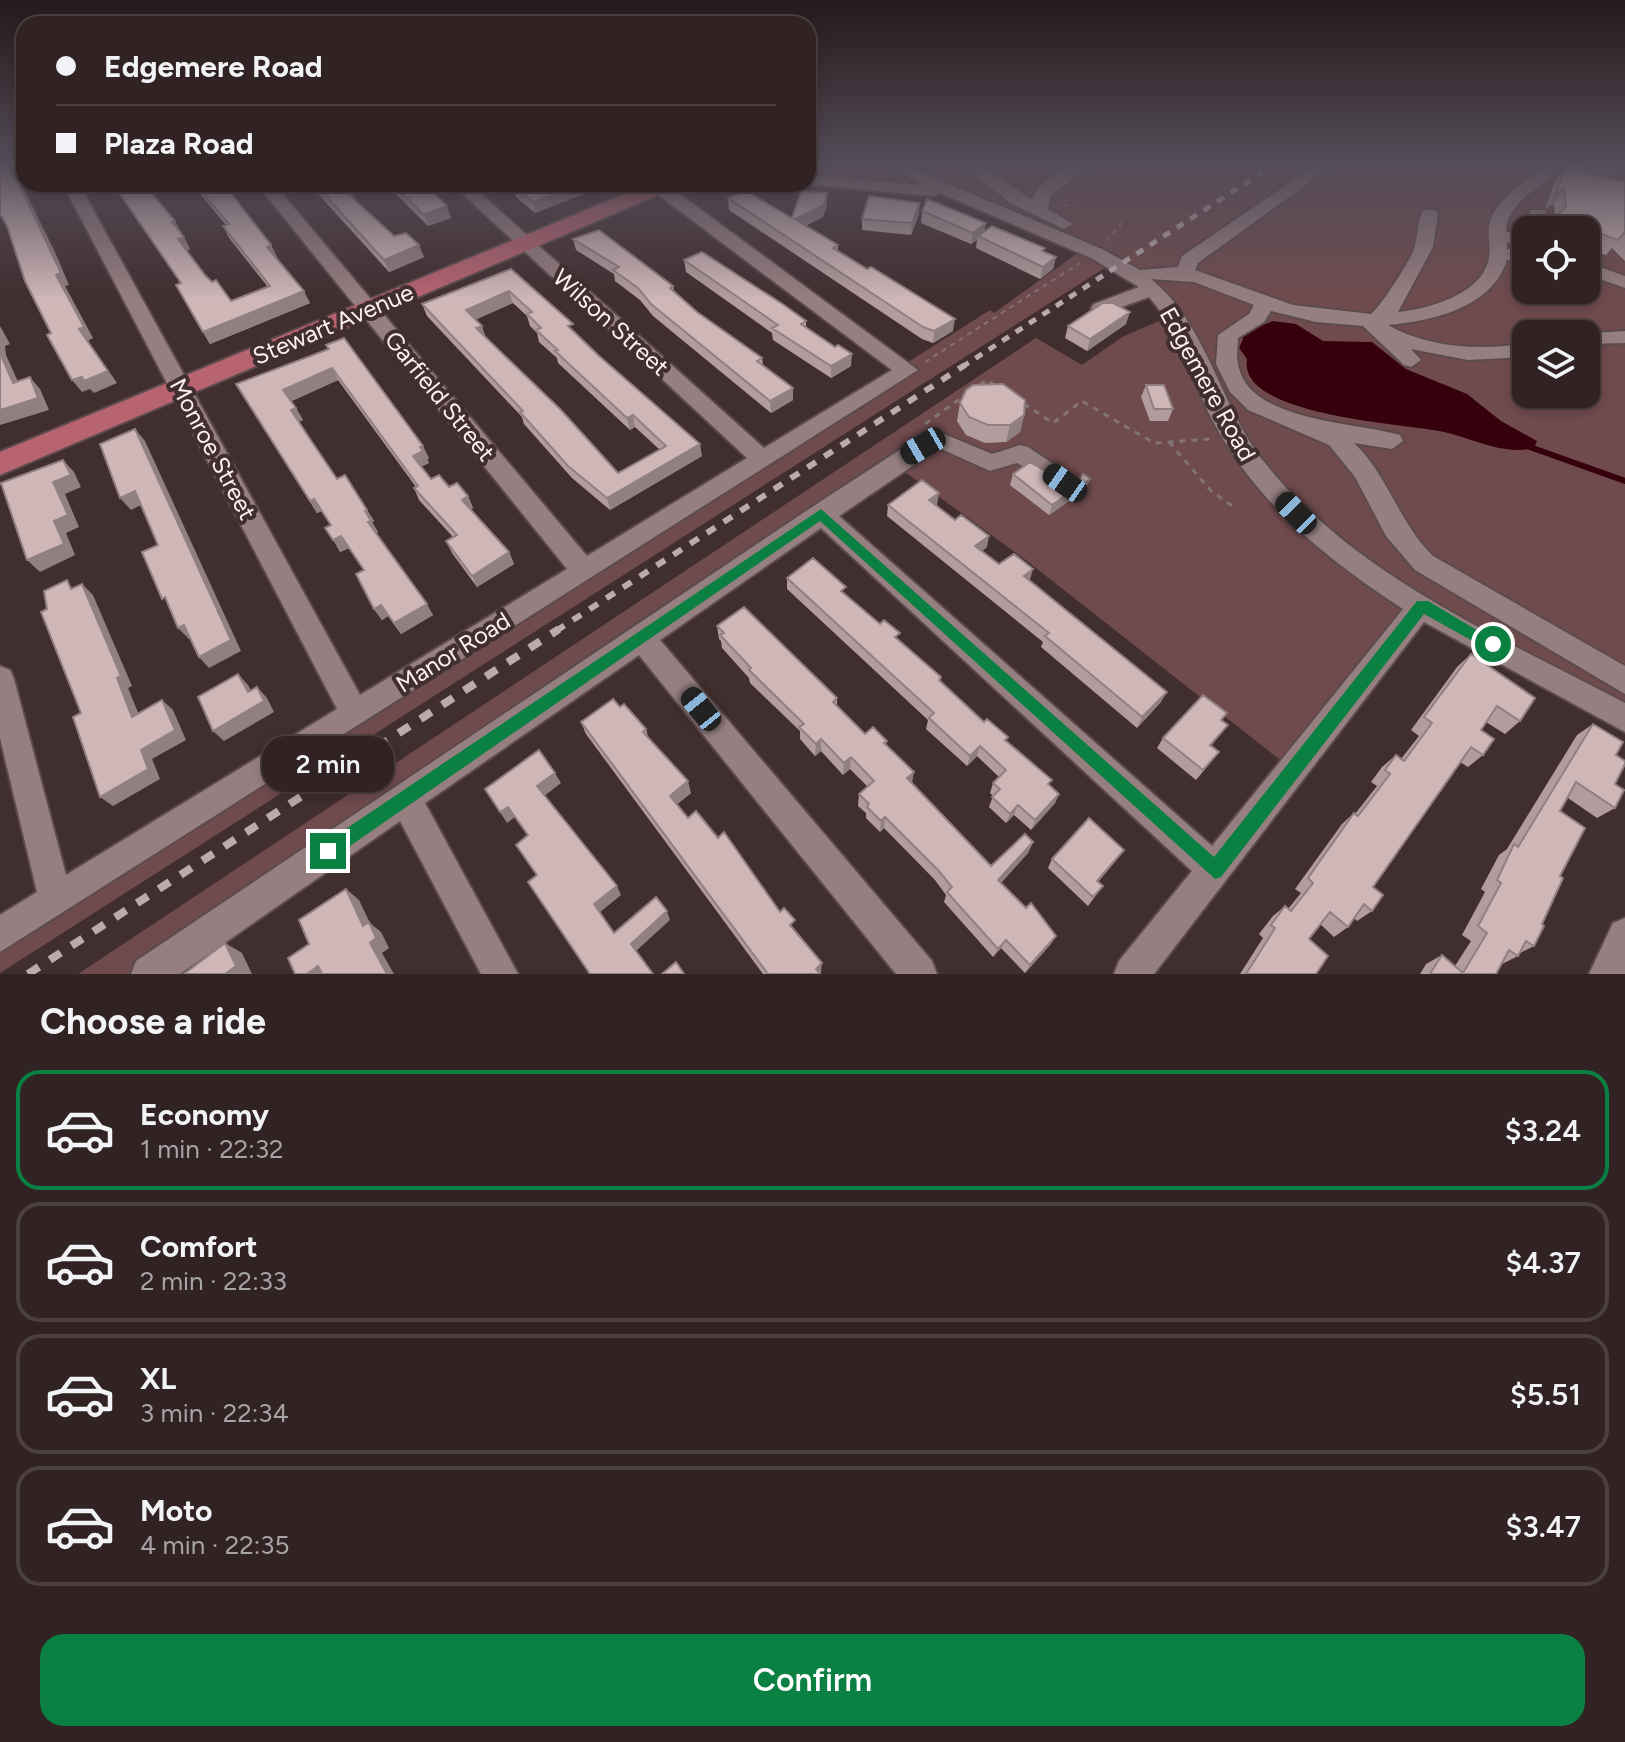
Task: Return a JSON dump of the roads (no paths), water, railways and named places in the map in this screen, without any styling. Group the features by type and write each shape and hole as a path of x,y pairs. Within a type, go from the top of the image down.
{"main road":[{"name":"Stewart Avenue","path":"0,464 607,209"}],"street":[{"name":"Monroe Street","path":"85,209 355,714"},
{"name":"Garfield Street","path":"286,209 584,571"},
{"name":"Wilson Street","path":"488,209 762,459"},
{"name":"Manor Road","path":"0,935 907,370 694,209"},
{"name":"Edgemere Road","path":"996,209 1098,248 1146,279 1179,326 1234,437 1267,483 1296,513 1371,572 1422,605 1625,718"},
{"path":"1035,209 1098,248"},
{"path":"1185,274 1189,260 1262,209"},
{"path":"1500,247 1496,226 1505,209"},
{"path":"1373,322 1388,312 1398,288 1415,268 1424,247 1429,214"},
{"path":"1373,322 1409,319 1452,308 1483,284 1500,247 1512,239"},
{"path":"1500,247 1512,250"},
{"path":"1600,265 1625,282"},
{"path":"1101,308 1146,279 1185,274 1265,303 1373,322 1460,359 1512,352"},
{"path":"1265,303 1257,318 1228,335 1227,355 1234,385 1243,396 1270,413 1316,427 1392,441"},
{"path":"1373,322 1411,360"},
{"path":"1600,338 1625,337"},
{"path":"1316,427 1338,440 1360,461 1405,548 1424,563 1625,681"},
{"path":"149,974 886,468 937,439 990,463 1020,453 1065,483"},
{"path":"821,514 1215,870"},
{"path":"1132,974 1422,605"},
{"path":"641,637 919,974"},
{"path":"0,679 56,900"},
{"path":"405,798 500,974"},
{"path":"1607,974 1625,935"}],"waterway":[{"path":"1527,446 1625,481"}],"railway":[{"path":"962,367 1205,209"},
{"path":"556,631 965,365"},
{"path":"28,974 559,629"}]}
